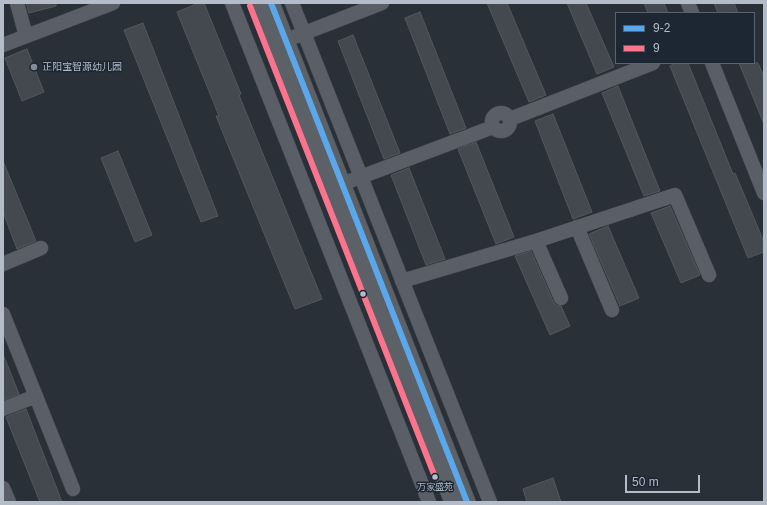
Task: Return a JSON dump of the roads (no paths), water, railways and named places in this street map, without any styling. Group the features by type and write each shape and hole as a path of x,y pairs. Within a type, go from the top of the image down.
{"main road":[{"path":"257,3 279,42 342,184 467,502"},
{"path":"271,3 279,42 453,502"}],"street":[{"path":"17,3 26,36"},
{"path":"3,45 113,3"},
{"path":"232,3 429,502"},
{"path":"292,3 490,502"},
{"path":"279,42 382,3"},
{"path":"342,184 493,127 497,131 504,132 510,126 510,119 650,64"},
{"path":"712,64 764,193"},
{"path":"402,281 536,241 675,196 709,275"},
{"path":"577,228 612,310"},
{"path":"536,241 561,298"},
{"path":"3,264 41,248"},
{"path":"3,314 73,489"},
{"path":"3,409 36,396"},
{"path":"3,488 9,502"}],"place":[{"name":"正阳宝智源幼儿园","path":"34,67"},
{"name":"万家盛苑","path":"435,477"}]}
